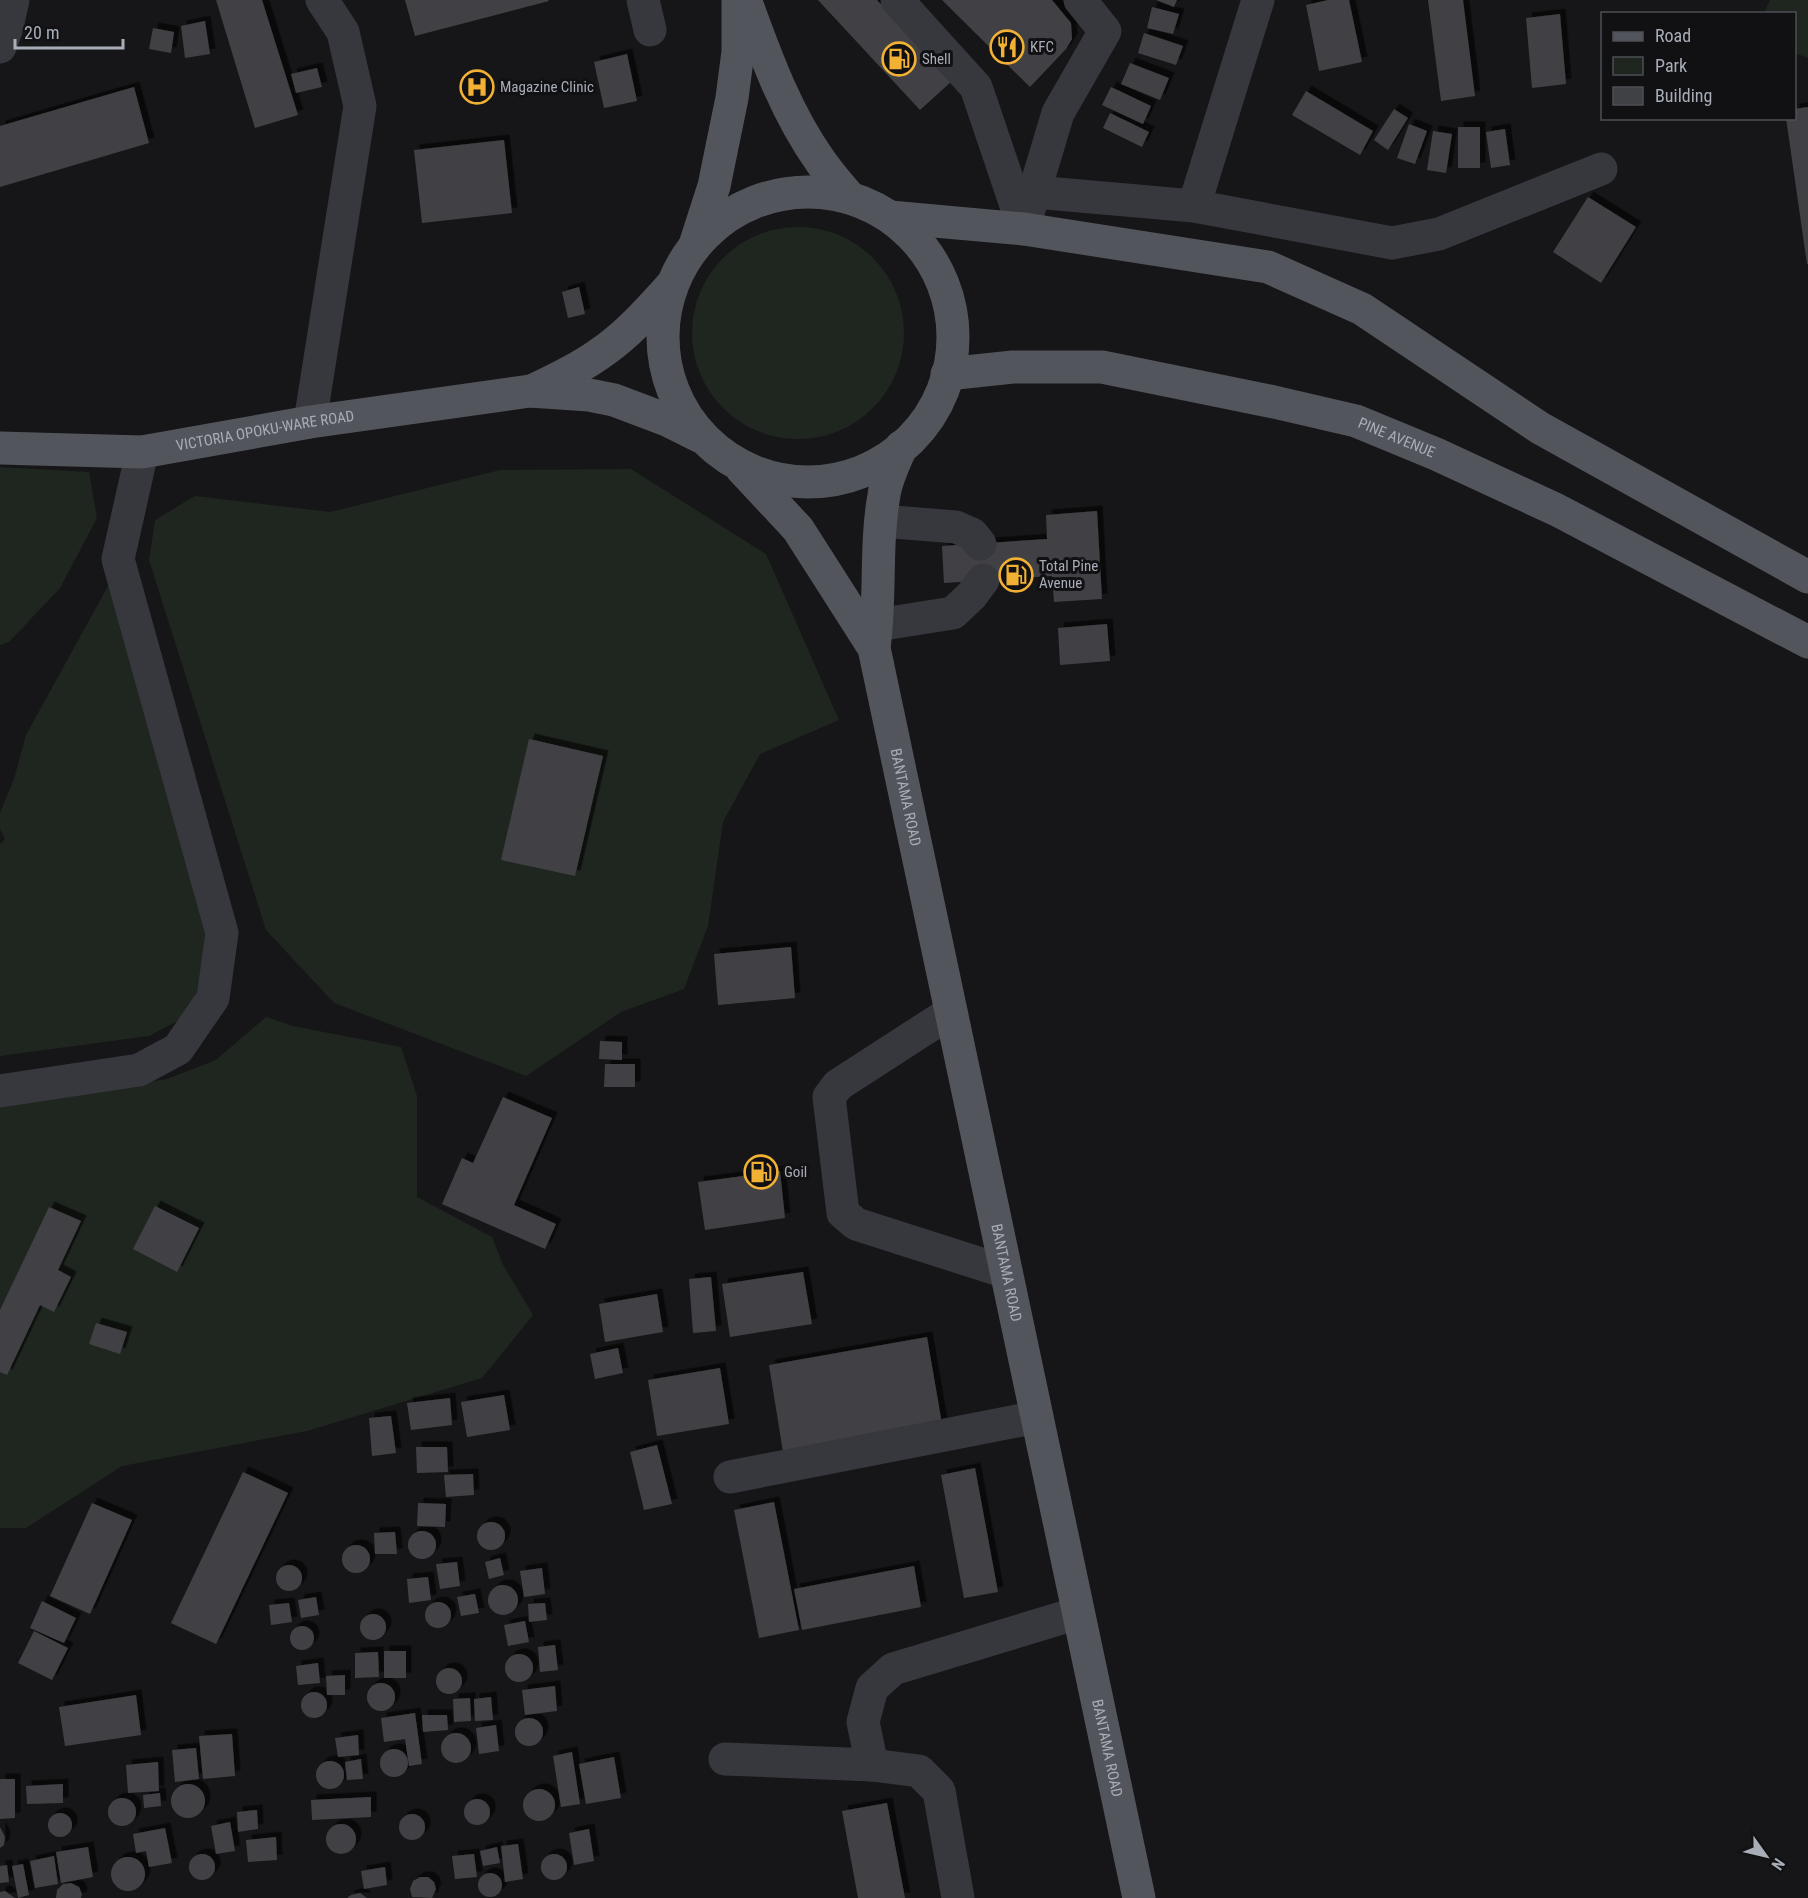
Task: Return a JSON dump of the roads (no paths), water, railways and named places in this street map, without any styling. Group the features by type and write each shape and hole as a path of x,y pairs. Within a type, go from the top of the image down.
{"main road":[{"path":"695,247 714,186 732,98 738,52 738,0"},
{"path":"745,0 771,70 787,104 821,162 850,198"},
{"path":"738,465 785,480 810,482 858,473 881,462 901,447 917,432 930,414 947,374 952,349 952,323 948,298 939,274 926,252 890,217 871,206 850,198 826,193 801,192 777,195 753,203 732,214 711,228 682,264 673,283 663,329 668,378 689,421 705,439 738,465 777,504 818,558 849,612 875,636"},
{"path":"890,217 1024,230 1268,267 1362,309 1540,428 1808,577"},
{"path":"530,391 562,377 604,351 645,315 673,283"},
{"name":"PINE AVENUE","path":"947,374 1013,367 1102,368 1274,402 1356,421 1436,454 1557,510 1808,642"},
{"name":"VICTORIA OPOKU-WARE ROAD","path":"0,448 142,452 310,422 530,391"},
{"path":"530,391 590,395 614,400 659,417 705,439"},
{"path":"875,636 880,521 884,492 901,447"},
{"name":"BANTAMA ROAD","path":"875,636 951,1012 1139,1898"}],"street":[{"path":"0,47 13,0"},
{"path":"310,422 360,106 343,32 322,0"},
{"path":"897,0 976,87 1024,230"},
{"path":"1024,230 1058,113 1106,31 1080,0"},
{"path":"1194,206 1258,0"},
{"path":"1035,192 1194,206 1392,243 1439,234 1601,169"},
{"path":"0,1091 139,1070 178,1049 213,998 222,933 118,559 142,452"},
{"path":"880,521 956,526 972,534 980,544"},
{"path":"875,636 953,613 972,595 983,580"},
{"path":"951,1012 838,1085 830,1097 843,1213 856,1224 1006,1272"},
{"path":"730,1477 1037,1418"},
{"path":"872,1765 863,1722 872,1688 893,1669 1078,1613"},
{"path":"725,1759 872,1765 919,1771 939,1791 958,1898"}],"place":[{"name":"KFC","path":"1007,47"},
{"name":"Shell","path":"899,59"},
{"name":"Magazine Clinic","path":"477,87"},
{"name":"Total Pine Avenue","path":"1016,575"},
{"name":"Goil","path":"761,1172"}]}
